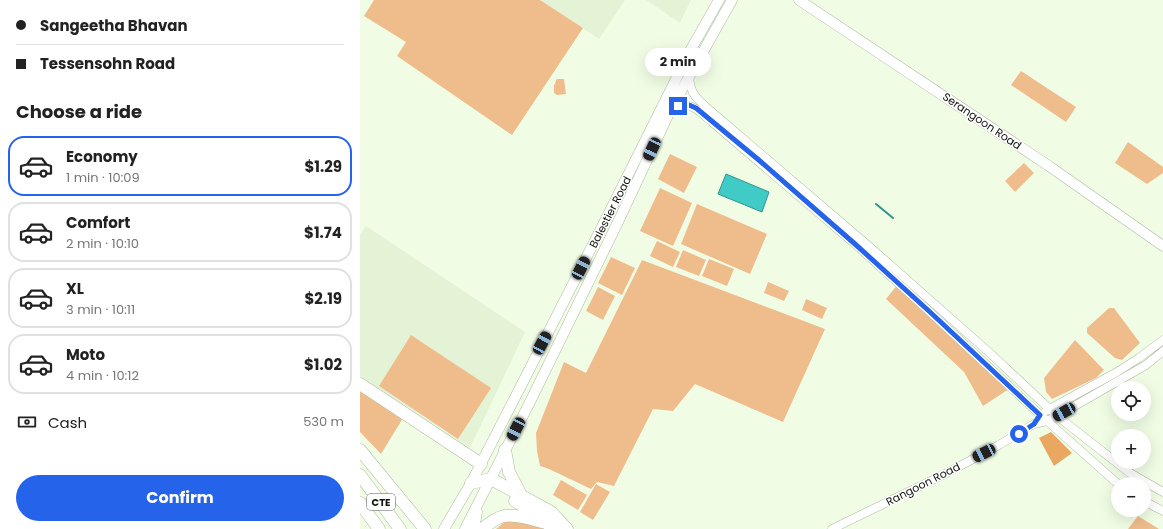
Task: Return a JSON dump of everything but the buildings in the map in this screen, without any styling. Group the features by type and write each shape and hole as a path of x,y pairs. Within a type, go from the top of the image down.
{"highway":[{"path":"360,384 481,464"},
{"name":"CTE","path":"360,450 425,529"},
{"path":"505,450 509,472 522,496"},
{"name":"CTE","path":"360,475 400,529"},
{"path":"471,483 489,483 522,496 551,512 567,529"},
{"path":"489,483 501,493 537,514 551,526"},
{"path":"360,503 379,529"},
{"path":"482,529 505,516 530,519 551,526"}],"main road":[{"name":"Balestier Road","path":"444,529 481,464 690,51 719,0"},
{"name":"Balestier Road","path":"465,529 618,222 671,109 732,0"},
{"name":"Serangoon Road","path":"800,0 1049,166 1163,246"},
{"path":"474,529 478,504"}],"street":[{"path":"688,78 695,96 706,107 871,248 991,354 1049,410 1130,473 1163,492"},
{"path":"671,109 678,106 689,105 696,108 860,249 1040,415 1111,478"},
{"name":"Rangoon Road","path":"1034,424 1040,415 1117,372 1163,340"},
{"name":"Rangoon Road","path":"832,529 945,474 1034,424 1047,421 1057,416 1146,365 1163,351"},
{"path":"1151,505 1163,511"}],"shaded area":[{"path":"374,0 540,0 583,28 512,135 397,56 406,42 364,16"},
{"path":"540,0 625,0 599,39"},
{"path":"646,0 691,0 680,23"},
{"path":"1021,71 1076,107 1066,122 1011,85"},
{"path":"557,79 564,79 566,94 557,95 554,93 554,85"},
{"path":"1128,142 1163,167 1163,173 1147,184 1115,163"},
{"path":"670,154 697,167 684,193 658,179"},
{"path":"1024,163 1034,173 1015,192 1005,181"},
{"path":"660,188 692,203 673,246 640,231"},
{"path":"697,204 767,234 750,274 681,244"},
{"path":"366,226 525,332 470,448 360,376 360,235"},
{"path":"657,241 680,252 673,267 650,256"},
{"path":"683,250 706,260 699,276 676,267"},
{"path":"611,257 635,268 622,295 598,283"},
{"path":"709,259 734,269 727,286 702,276"},
{"path":"642,260 825,329 783,422 695,384 673,411 653,409 614,486 597,482 591,489 540,466 536,433 564,362 586,373"},
{"path":"768,282 789,291 784,301 764,293"},
{"path":"898,284 1012,387 983,406 964,372 886,299"},
{"path":"598,287 615,296 603,320 586,311"},
{"path":"806,299 827,308 822,319 802,310"},
{"path":"1109,308 1114,308 1140,343 1122,360 1115,358 1087,333 1087,328"},
{"path":"411,335 491,388 458,439 379,386"},
{"path":"1075,340 1104,370 1096,378 1052,399 1046,392 1044,378"},
{"path":"360,389 403,418 381,454 360,432"},
{"path":"1051,432 1072,453 1054,466 1039,438"},
{"path":"561,480 587,495 578,510 553,495"},
{"path":"596,484 610,492 593,520 580,512"},
{"path":"1137,517 1140,517 1159,529 1128,529"},
{"path":"506,521 527,523 544,529 496,529"}],"water":[{"path":"726,174 769,192 762,212 718,194"}],"waterway":[{"path":"876,204 893,218"}],"route":[{"path":"678,106 689,105 696,108 760,161 789,188 855,244 1012,387 1040,415 1034,424 1019,434"}]}
